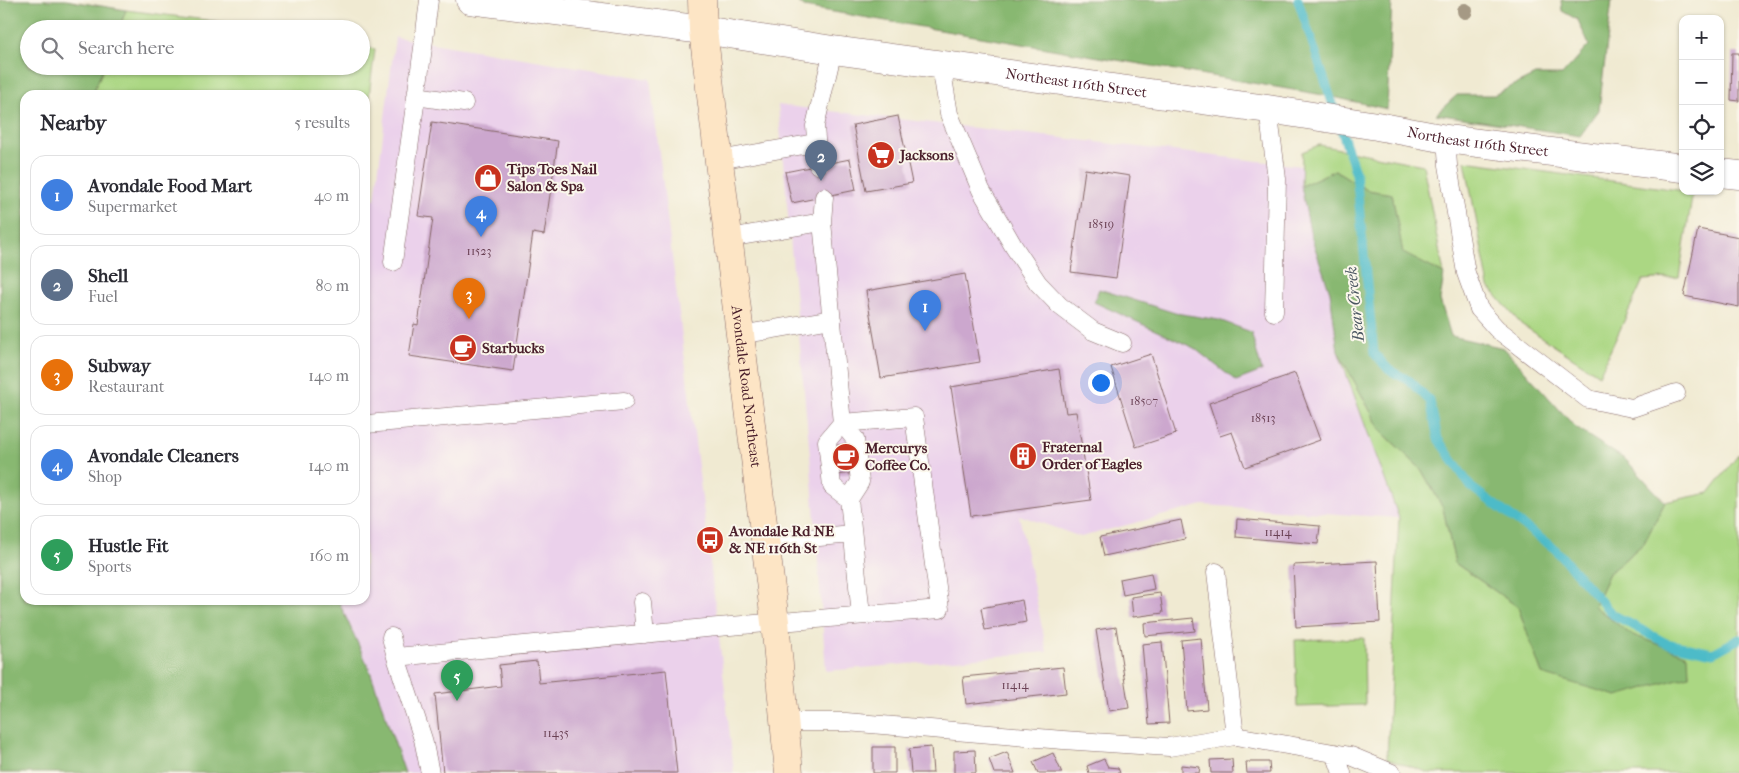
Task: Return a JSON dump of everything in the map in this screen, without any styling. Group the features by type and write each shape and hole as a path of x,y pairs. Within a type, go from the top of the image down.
{"main road":[{"name":"Avondale Road Northeast","path":"702,0 703,30 775,622 789,773"}],"street":[{"name":"Northeast 116th Street","path":"470,0 703,30 941,66 1268,109 1378,126 1446,139 1679,168"},
{"path":"1724,173 1739,175"}],"lane":[{"path":"393,262 429,0"},
{"path":"818,165 815,126 833,50"},
{"path":"941,66 949,114 981,190 1014,247 1038,283 1060,306 1093,330 1122,343"},
{"path":"416,96 464,103"},
{"path":"1268,109 1277,179 1274,312"},
{"path":"1446,139 1448,165 1466,273 1479,309 1497,329 1588,399 1632,408 1676,393"},
{"path":"719,160 816,143"},
{"path":"824,197 822,222 842,423 856,439 860,482 849,499 861,615"},
{"path":"729,238 822,222"},
{"path":"740,335 832,319"},
{"path":"370,424 624,401"},
{"path":"396,657 940,608 914,417 842,423 828,441 828,461 832,486 849,499"},
{"path":"765,542 852,534"},
{"path":"1216,572 1235,736"},
{"path":"642,602 645,634"},
{"path":"391,637 423,739 430,773"},
{"path":"784,722 846,722 1169,747 1235,736 1351,756 1392,773"},
{"path":"1335,753 1342,773"}],"shaded area":[{"path":"395,37 650,79 718,627 734,773 405,773 369,668 340,605 370,605 370,198 375,199"},
{"path":"778,105 1310,167 1399,518 1203,505 1081,537 1019,515 1047,652 826,671 811,467"}],"green space":[{"path":"0,0 65,0 126,10 122,20 20,20 20,75 100,75 94,90 20,90 20,605 340,605 369,668 405,773 0,773"},
{"path":"796,0 1392,0 1387,109 1329,96 804,7"},
{"path":"1561,0 1612,0 1599,110 1580,136 1436,114 1457,95 1494,95 1535,75 1562,75 1589,45 1578,20 1562,11"},
{"path":"126,10 206,20 122,20"},
{"path":"370,48 375,49 370,90 94,90 100,75 370,75"},
{"path":"1319,145 1423,165 1444,274 1403,254 1392,194 1367,190 1335,170 1301,186 1302,152"},
{"path":"1465,161 1679,190 1679,195 1693,195 1679,277 1643,280 1599,375 1521,324 1489,287"},
{"path":"1335,170 1367,190 1392,194 1403,253 1444,274 1440,300 1451,336 1504,348 1576,428 1626,460 1665,502 1644,543 1609,573 1594,606 1630,634 1688,655 1689,676 1617,696 1542,674 1518,607 1455,563 1443,508 1421,469 1381,431 1338,351 1330,292 1311,236 1301,186"},
{"path":"1099,289 1175,313 1219,320 1251,332 1262,371 1236,381 1194,348 1094,302"},
{"path":"1338,351 1381,431 1421,469 1443,508 1455,563 1518,607 1542,674 1689,676 1687,655 1630,634 1594,606 1609,573 1644,543 1665,502 1709,493 1739,454 1739,773 1430,773 1387,759 1399,518"},
{"path":"1364,638 1365,705 1297,707 1295,640"}],"building":[{"path":"1732,53 1739,53 1739,101 1731,100"},
{"path":"898,116 912,183 866,191 853,125"},
{"path":"432,122 558,141 544,235 533,233 513,371 409,356 414,324 418,325 433,218 418,216"},
{"path":"850,159 856,190 792,203 785,172"},
{"path":"1085,169 1130,176 1116,278 1071,272"},
{"path":"1698,229 1739,237 1739,307 1684,296"},
{"path":"965,274 980,362 881,378 866,291"},
{"path":"1151,354 1176,434 1136,447 1111,367"},
{"name":"Fraternal Order of Eagles","path":"1059,369 1066,413 1076,412 1091,500 971,516 951,387"},
{"path":"1295,373 1320,440 1245,467 1232,432 1220,436 1209,403"},
{"path":"851,443 855,473 836,475 832,446"},
{"path":"1237,519 1320,526 1318,544 1236,537"},
{"path":"1181,520 1185,539 1104,556 1100,537"},
{"path":"1377,561 1380,622 1296,627 1293,565"},
{"path":"1151,573 1154,589 1123,595 1120,579"},
{"path":"1160,593 1163,613 1133,617 1131,597"},
{"path":"1022,600 1026,622 985,630 981,608"},
{"path":"1193,618 1195,631 1145,636 1144,623"},
{"path":"1116,627 1129,708 1109,711 1096,630"},
{"path":"1201,638 1207,709 1187,711 1181,640"},
{"path":"1162,642 1169,723 1149,724 1142,644"},
{"path":"537,661 539,683 666,670 677,773 443,773 435,694 501,686 499,665"},
{"path":"1063,667 1066,693 966,704 963,677"},
{"path":"873,747 895,747 895,773 873,773"},
{"path":"931,747 933,773 911,773 909,749"},
{"path":"975,750 976,773 954,773 954,751"},
{"path":"1007,752 1015,773 994,773 989,759"},
{"path":"1053,753 1062,773 1038,773 1033,762"},
{"path":"1104,759 1108,767 1118,768 1120,773 1089,773 1087,766"},
{"path":"1232,759 1233,773 1211,773 1210,760"},
{"path":"1246,762 1269,762 1270,773 1247,773"},
{"path":"1181,765 1200,767 1199,773 1181,773"}],"waterway":[{"name":"Bear Creek","path":"1298,0 1356,174 1374,353 1389,370 1410,381 1430,401 1438,439 1471,487 1555,549 1612,614 1666,643 1713,653 1739,639"}],"place":[{"name":"Jacksons","path":"881,155"},
{"name":"Tips Toes Nail Salon & Spa","path":"488,178"},
{"name":"Shell","path":"821,181"},
{"name":"Avondale Cleaners","path":"481,237"},
{"name":"Subway","path":"469,319"},
{"name":"Avondale Food Mart","path":"925,331"},
{"name":"Starbucks","path":"463,348"},
{"name":"Fraternal Order of Eagles","path":"1023,456"},
{"name":"Mercurys Coffee Co.","path":"846,457"},
{"name":"Avondale Rd NE & NE 116th St","path":"710,540"},
{"name":"Hustle Fit","path":"457,701"}]}
